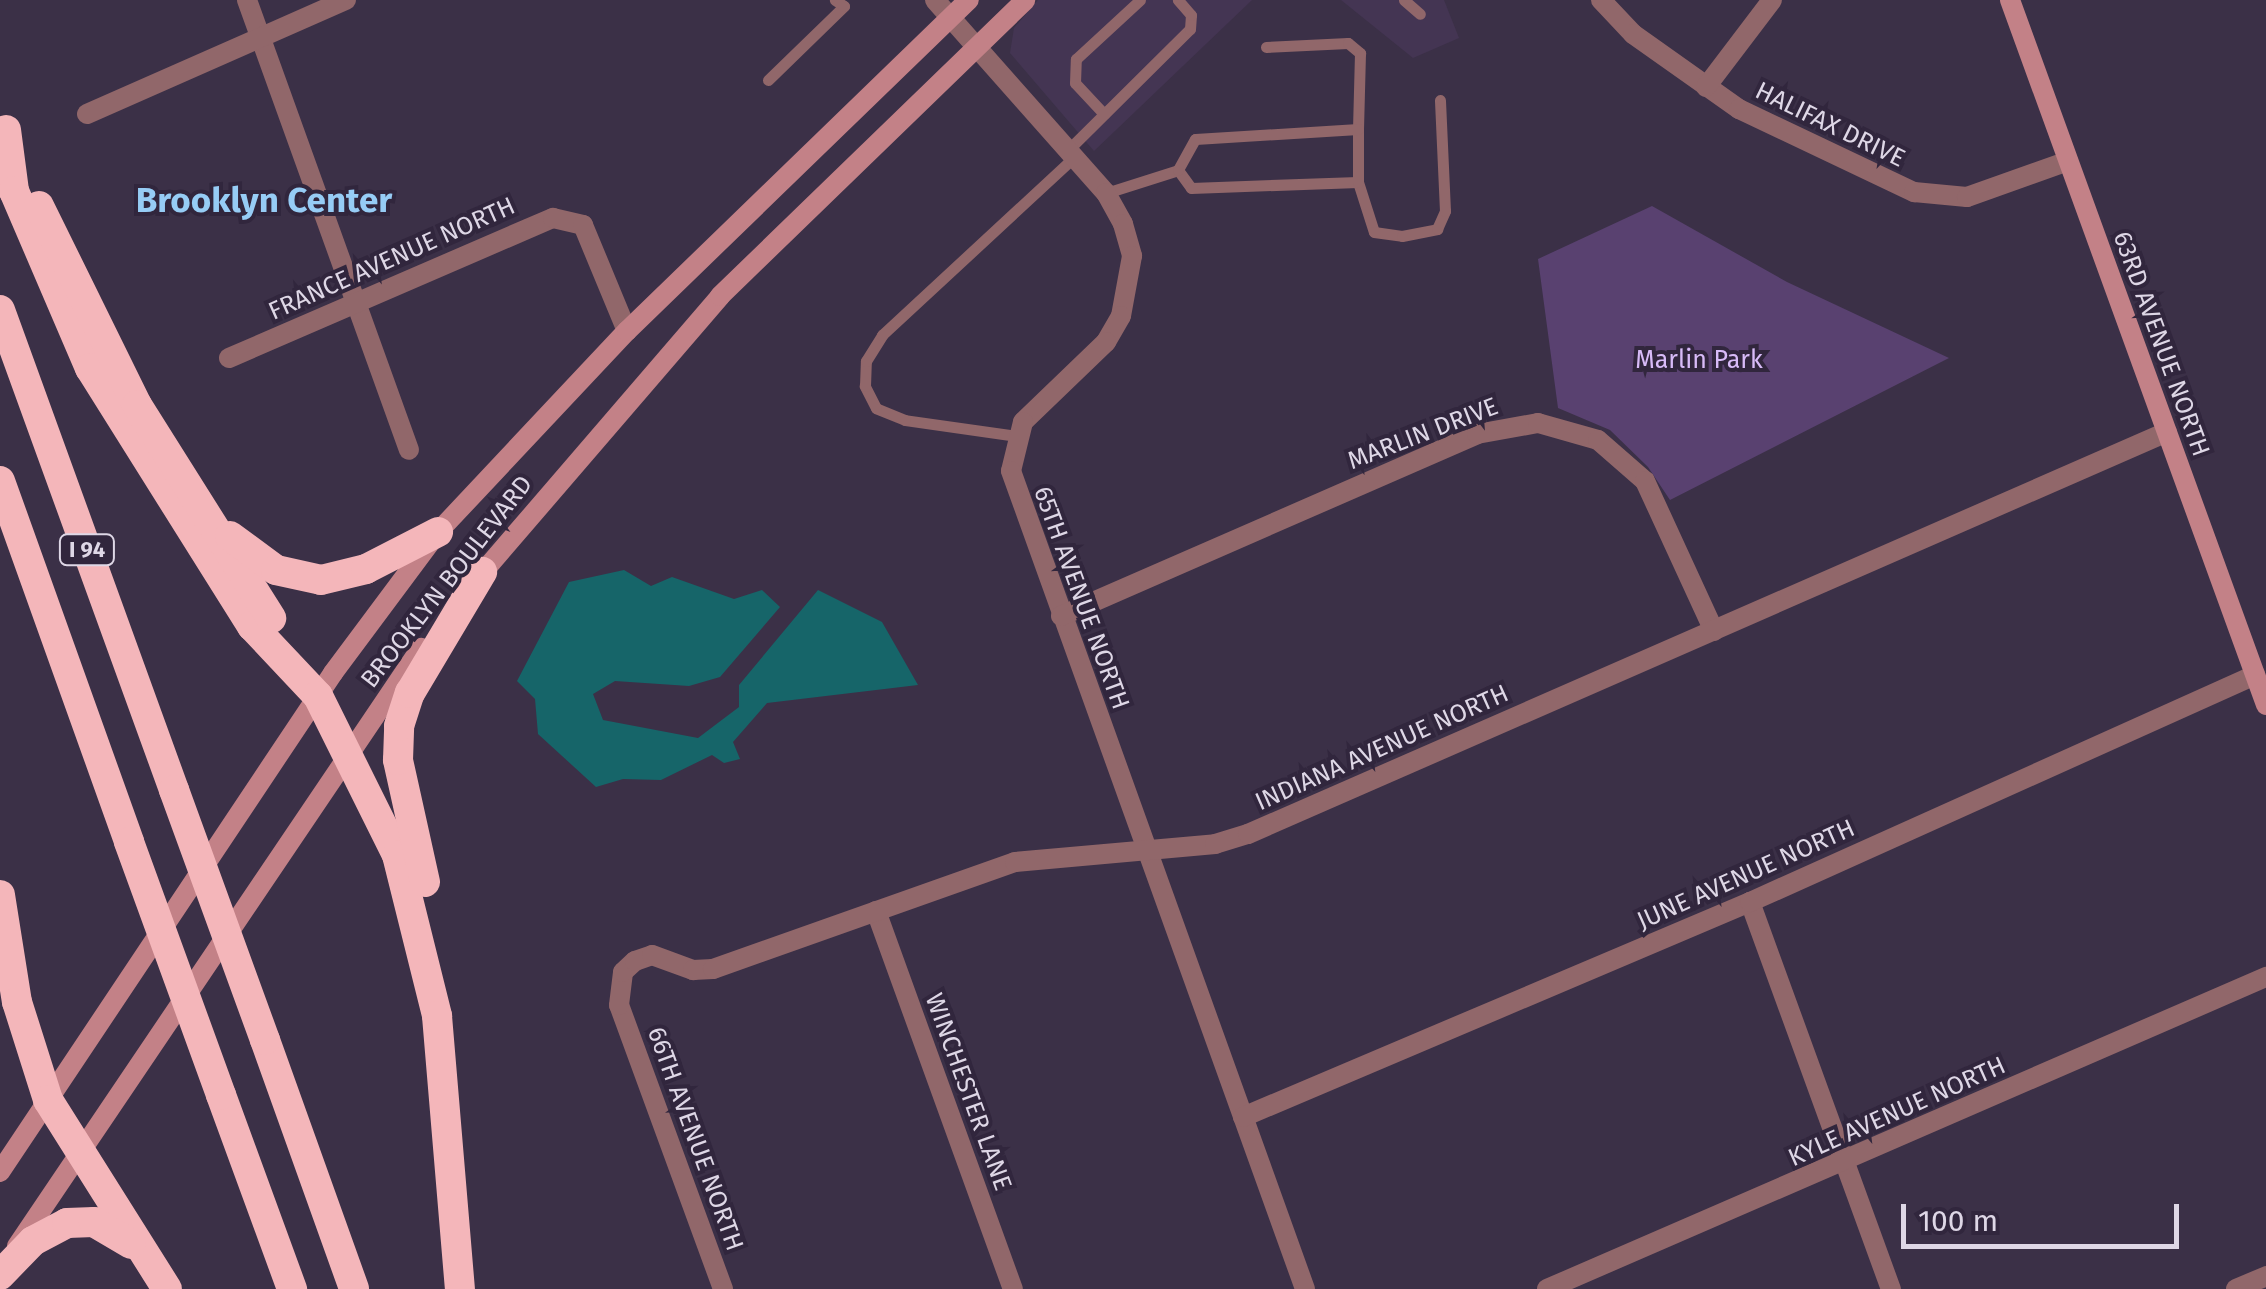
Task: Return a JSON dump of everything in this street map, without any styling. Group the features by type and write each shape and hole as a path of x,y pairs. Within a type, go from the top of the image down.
{"highway":[{"path":"3,123 99,336 350,751 418,917 440,1032 460,1289"},
{"path":"3,123 14,191 90,368 252,626 309,684"},
{"name":"I 94","path":"0,310 354,1289"},
{"name":"I 94","path":"0,481 292,1289"},
{"path":"202,510 259,560 307,579 351,574 438,532"},
{"path":"449,1143 444,991 397,744 410,694 482,572"},
{"path":"0,895 17,1002 48,1100 168,1289"},
{"path":"0,1272 47,1231 80,1220 110,1227 149,1260"}],"main road":[{"name":"BROOKLYN BOULEVARD","path":"0,1172 309,684 438,532 627,330 969,0"},
{"name":"BROOKLYN BOULEVARD","path":"0,1272 350,751 482,572 720,296 1025,0"},
{"name":"63RD AVENUE NORTH","path":"2010,0 2167,432 2260,672 2266,705"}],"street":[{"path":"247,0 409,450"},
{"path":"87,114 346,0"},
{"path":"935,0 1106,193 1132,256 1120,316 1106,342 1040,404 1018,436"},
{"name":"HALIFAX DRIVE","path":"1601,0 1632,34 1706,88 1886,182 1938,197 1967,197 2068,161"},
{"path":"1706,88 1772,0"},
{"name":"FRANCE AVENUE NORTH","path":"229,358 534,224 570,220 583,225 627,330"},
{"name":"MARLIN DRIVE","path":"1061,616 1477,434 1538,422 1598,440 1645,481 1714,631"},
{"name":"INDIANA AVENUE NORTH","path":"619,1005 623,972 634,961 652,955 692,970 713,969 1015,862 1110,849 1145,852 1248,834 2167,432"},
{"name":"65TH AVENUE NORTH","path":"1018,436 1011,471 1016,494 1305,1289"},
{"name":"JUNE AVENUE NORTH","path":"1243,1118 1750,902 2260,672"},
{"path":"1750,902 1891,1289"},
{"name":"WINCHESTER LANE","path":"876,911 1013,1289"},
{"name":"KYLE AVENUE NORTH","path":"1547,1289 2266,977"},
{"name":"66TH AVENUE NORTH","path":"619,1005 723,1289"},
{"path":"2236,1289 2266,1276"}],"lane":[{"path":"768,80 844,6 835,0"},
{"path":"1104,114 1074,83 1076,59 1140,0"},
{"path":"1018,436 906,420 876,408 865,386 866,361 882,334 1070,154 1104,114 1190,29 1191,15 1178,0"},
{"path":"1404,0 1420,14"},
{"path":"1266,47 1348,43 1360,53 1358,182 1374,232 1402,236 1437,230 1445,211 1440,100"},
{"path":"1106,193 1178,170 1195,139 1358,128"},
{"path":"1178,170 1191,188 1358,182"}],"shaded area":[{"path":"1038,0 1252,0 1094,151 1010,53 1014,28"},
{"path":"1341,0 1444,0 1459,38 1413,58"},
{"path":"624,570 651,586 672,577 734,599 762,590 780,607 720,677 689,686 615,681 593,694 603,720 698,738 739,707 739,685 818,590 882,622 918,685 767,703 733,742 740,759 724,763 712,755 661,780 623,779 596,787 538,734 535,699 517,681 569,582"}],"green space":[{"name":"Marlin Park","path":"1652,206 1787,282 1949,358 1670,500 1648,467 1610,430 1558,408 1538,259"}],"district":[{"name":"Brooklyn Center","path":"264,200"}]}
